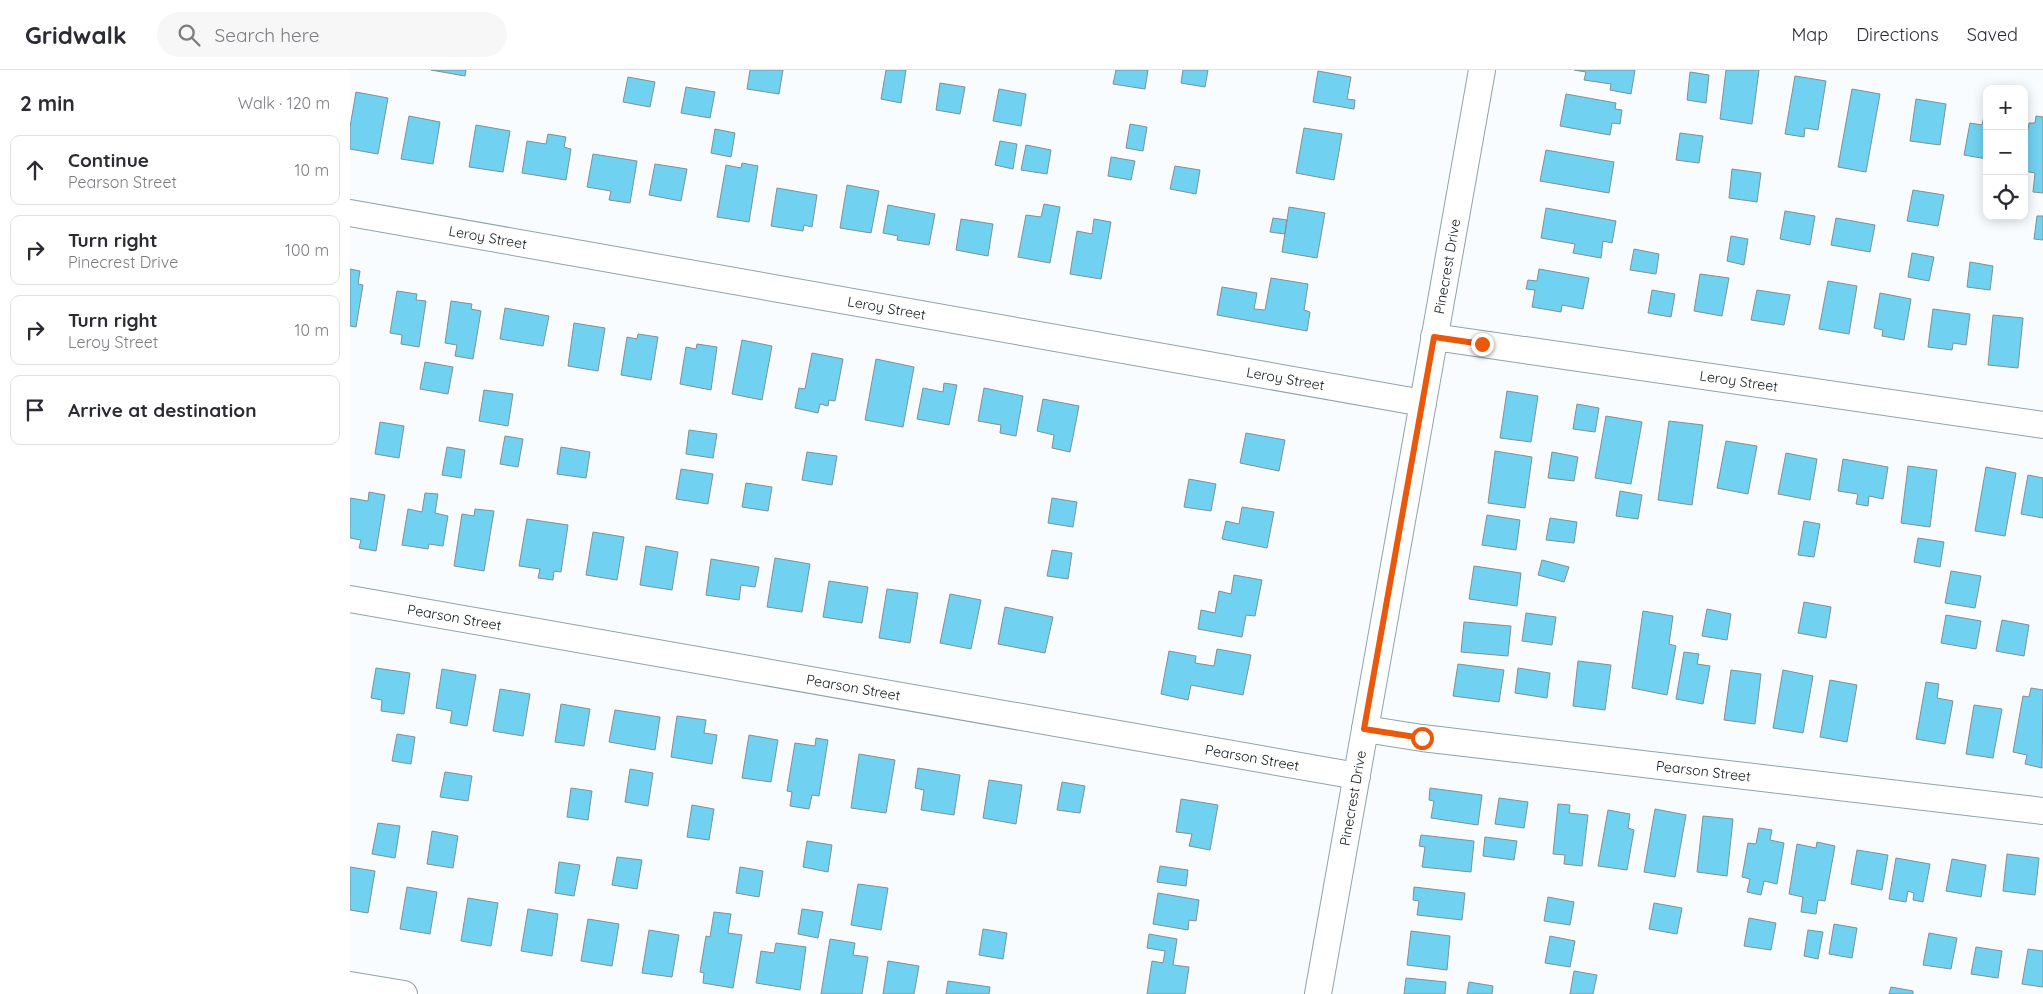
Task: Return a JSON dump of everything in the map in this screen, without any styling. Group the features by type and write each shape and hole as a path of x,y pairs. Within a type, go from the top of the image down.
{"street":[{"name":"Pinecrest Drive","path":"1318,994 1482,70"},
{"name":"Leroy Street","path":"350,213 1424,403"},
{"name":"Leroy Street","path":"1434,337 2043,425"},
{"name":"Pearson Street","path":"350,599 1357,776"},
{"name":"Pearson Street","path":"1364,729 1422,738 2043,811"},
{"path":"350,985 404,994"}],"building":[{"path":"431,70 466,70 465,76"},
{"path":"750,70 783,70 779,94 747,89"},
{"path":"886,70 906,70 901,103 881,99"},
{"path":"1116,70 1148,70 1145,89 1113,84"},
{"path":"1183,70 1208,70 1205,87 1181,83"},
{"path":"1574,70 1635,70 1631,94 1610,90 1611,84 1584,80 1586,72"},
{"path":"1726,70 1759,70 1752,124 1720,119"},
{"path":"1318,71 1351,77 1347,99 1355,100 1354,109 1313,102"},
{"path":"1690,72 1709,75 1706,103 1687,100"},
{"path":"1795,76 1826,81 1818,130 1805,128 1804,137 1785,134"},
{"path":"628,77 655,82 650,107 623,102"},
{"path":"940,83 965,87 960,114 936,110"},
{"path":"686,87 715,92 710,118 681,113"},
{"path":"999,89 1026,94 1021,126 993,121"},
{"path":"1852,89 1880,94 1866,172 1838,167"},
{"path":"356,92 388,98 378,154 350,149 350,127"},
{"path":"1566,94 1616,103 1615,109 1622,110 1620,124 1612,123 1610,135 1560,126"},
{"path":"1916,99 1946,104 1940,145 1910,141"},
{"path":"409,116 440,122 433,164 401,159"},
{"path":"2036,116 2043,117 2043,193 2033,192 2035,173 2028,172 2028,129 2029,123 2035,123"},
{"path":"1983,120 1983,158 1964,155 1970,123 1982,125"},
{"path":"1130,124 1147,127 1143,151 1126,148"},
{"path":"476,125 510,131 503,172 469,167"},
{"path":"1304,128 1342,134 1334,180 1296,173"},
{"path":"715,129 735,133 731,157 711,153"},
{"path":"1680,133 1703,136 1699,163 1676,160"},
{"path":"548,134 566,137 564,147 571,149 566,180 522,173 527,141 546,144"},
{"path":"1000,141 1017,144 1013,169 995,165"},
{"path":"1026,145 1051,150 1047,174 1021,170"},
{"path":"1546,150 1614,162 1609,193 1540,181"},
{"path":"593,154 637,161 630,203 609,200 611,191 587,187"},
{"path":"1111,157 1135,161 1131,180 1108,176"},
{"path":"742,163 758,166 749,222 717,217 726,165 741,168"},
{"path":"655,164 687,169 681,201 649,195"},
{"path":"1175,166 1200,170 1196,194 1170,189"},
{"path":"1732,169 1761,173 1757,202 1729,198"},
{"path":"847,185 879,191 871,233 840,228"},
{"path":"777,188 817,195 812,227 804,225 803,231 771,226"},
{"path":"1913,190 1944,195 1938,226 1907,221"},
{"path":"1044,204 1060,207 1050,263 1018,257 1026,215 1041,217"},
{"path":"888,205 935,214 929,245 897,240 898,236 883,233"},
{"path":"1289,207 1325,213 1317,258 1282,252"},
{"path":"1546,208 1616,221 1612,243 1603,241 1601,258 1573,253 1575,244 1541,238"},
{"path":"1785,211 1815,216 1810,245 1780,239"},
{"path":"2037,216 2043,216 2043,240 2034,239"},
{"path":"1273,218 1287,220 1285,234 1270,232"},
{"path":"1836,218 1875,225 1870,252 1831,245"},
{"path":"961,219 993,224 988,256 956,250"},
{"path":"1094,219 1111,222 1101,279 1070,274 1077,231 1092,234"},
{"path":"1731,236 1748,239 1744,265 1727,261"},
{"path":"1634,249 1659,254 1656,274 1630,270"},
{"path":"1912,253 1934,257 1929,281 1908,277"},
{"path":"1970,262 1993,266 1990,290 1967,287"},
{"path":"350,269 360,271 358,284 363,285 356,327 350,326"},
{"path":"1539,269 1589,278 1583,309 1562,305 1561,312 1532,307 1535,290 1526,289 1528,280 1537,281"},
{"path":"1700,274 1729,278 1722,316 1694,311"},
{"path":"1271,278 1308,284 1304,310 1310,312 1307,331 1217,315 1222,287 1257,293 1254,309 1265,310"},
{"path":"1828,281 1857,286 1849,334 1819,329"},
{"path":"1652,290 1675,294 1671,317 1648,313"},
{"path":"1757,290 1790,295 1784,325 1751,320"},
{"path":"397,291 417,294 416,300 426,301 419,347 401,344 402,335 390,333"},
{"path":"1880,293 1911,299 1904,340 1882,336 1883,330 1874,328"},
{"path":"451,301 472,304 471,309 481,311 473,359 455,356 457,345 445,343"},
{"path":"505,308 549,316 543,346 500,339"},
{"path":"1933,309 1970,314 1966,345 1953,343 1952,350 1928,347"},
{"path":"1993,315 2023,318 2018,368 1988,365"},
{"path":"574,323 605,328 598,371 568,366"},
{"path":"638,334 658,337 651,380 621,375 627,337 637,339"},
{"path":"742,340 772,346 762,400 732,394"},
{"path":"697,344 717,347 711,390 680,384 686,347 696,349"},
{"path":"812,353 843,359 835,401 829,400 828,406 820,404 818,413 795,408 799,388 805,389"},
{"path":"876,359 914,367 903,427 865,420"},
{"path":"425,362 453,367 448,394 420,389"},
{"path":"944,383 957,385 949,425 917,419 923,388 943,392"},
{"path":"984,388 1023,396 1016,436 1000,433 1001,425 978,421"},
{"path":"484,390 513,394 508,426 479,421"},
{"path":"1507,391 1538,396 1531,442 1500,438"},
{"path":"1043,399 1079,406 1070,452 1052,448 1054,435 1037,431"},
{"path":"1577,404 1599,408 1595,432 1573,429"},
{"path":"1606,416 1642,422 1631,484 1595,478"},
{"path":"1669,421 1703,425 1692,505 1658,500"},
{"path":"380,422 404,426 399,458 375,454"},
{"path":"689,430 717,434 713,458 686,454"},
{"path":"1246,433 1285,440 1279,471 1240,463"},
{"path":"505,436 523,439 518,467 500,464"},
{"path":"1726,441 1757,446 1748,494 1717,488"},
{"path":"447,447 465,450 461,478 442,475"},
{"path":"561,447 590,452 586,478 557,474"},
{"path":"1495,451 1532,457 1525,508 1488,503"},
{"path":"807,452 837,456 832,485 802,480"},
{"path":"1552,452 1578,457 1574,481 1548,478"},
{"path":"1786,453 1817,459 1810,500 1778,494"},
{"path":"1843,459 1888,467 1883,499 1869,496 1868,506 1856,504 1858,494 1838,491"},
{"path":"1908,466 1937,470 1930,527 1901,523"},
{"path":"1986,467 2016,473 2005,536 1975,531"},
{"path":"681,469 713,474 708,504 676,499"},
{"path":"2028,475 2043,478 2043,518 2021,514"},
{"path":"1189,479 1216,484 1211,511 1184,507"},
{"path":"746,483 772,487 768,511 742,507"},
{"path":"1620,491 1642,495 1638,519 1616,516"},
{"path":"369,492 385,495 376,551 359,548 361,540 350,538 350,498 368,501"},
{"path":"425,493 438,494 435,513 448,516 443,546 429,544 428,549 402,545 408,509 422,512"},
{"path":"1052,498 1077,502 1073,527 1048,523"},
{"path":"1242,507 1274,512 1267,548 1222,539 1226,521 1239,524"},
{"path":"475,509 494,511 484,571 454,566 462,514 474,516"},
{"path":"1487,515 1520,520 1516,550 1482,545"},
{"path":"1550,518 1577,522 1574,543 1546,540"},
{"path":"527,519 568,525 561,572 554,571 553,580 538,578 540,569 519,566"},
{"path":"1804,521 1820,524 1814,557 1798,555"},
{"path":"593,532 624,537 617,580 586,575"},
{"path":"1918,538 1944,542 1940,567 1914,562"},
{"path":"646,546 678,552 672,590 640,585"},
{"path":"1052,550 1072,553 1068,579 1047,576"},
{"path":"775,558 810,564 802,612 767,607"},
{"path":"711,559 759,567 755,587 741,585 739,600 706,595"},
{"path":"1542,560 1569,567 1564,582 1538,575"},
{"path":"1474,566 1521,573 1517,606 1469,599"},
{"path":"1951,571 1981,576 1975,608 1945,603"},
{"path":"1234,575 1262,580 1255,616 1246,615 1242,637 1198,629 1201,610 1215,613 1219,591 1231,594"},
{"path":"829,581 868,587 862,623 823,617"},
{"path":"887,589 918,593 910,643 879,638"},
{"path":"950,594 981,600 971,649 940,643"},
{"path":"1804,602 1831,607 1826,638 1798,633"},
{"path":"1005,607 1053,617 1045,653 998,644"},
{"path":"1707,609 1731,614 1727,640 1702,636"},
{"path":"1643,611 1673,616 1669,644 1676,646 1667,695 1632,688"},
{"path":"1526,613 1556,617 1552,645 1522,641"},
{"path":"1946,615 1981,621 1976,649 1941,643"},
{"path":"2002,620 2029,625 2024,656 1996,651"},
{"path":"1464,622 1511,626 1508,656 1461,652"},
{"path":"1217,649 1251,655 1243,695 1191,685 1188,700 1161,694 1169,651 1196,656 1195,663 1214,666"},
{"path":"1684,652 1699,654 1697,664 1710,666 1703,704 1676,699"},
{"path":"1578,661 1611,665 1605,710 1573,706"},
{"path":"1458,664 1504,670 1499,702 1453,696"},
{"path":"376,668 410,673 404,714 381,711 382,700 371,698"},
{"path":"1518,668 1550,673 1547,698 1515,693"},
{"path":"442,669 476,675 467,726 450,723 452,711 436,708"},
{"path":"1731,670 1761,674 1755,724 1724,720"},
{"path":"1783,670 1813,676 1803,733 1773,728"},
{"path":"1830,680 1857,685 1847,742 1820,737"},
{"path":"1926,682 1939,684 1937,698 1953,701 1945,744 1916,739"},
{"path":"2031,688 2043,690 2042,768 2025,764 2027,755 2013,752 2023,696 2029,697"},
{"path":"500,689 530,694 523,736 493,731"},
{"path":"561,704 590,709 584,746 555,742"},
{"path":"1974,705 2002,709 1993,758 1966,754"},
{"path":"615,710 660,717 655,750 609,742"},
{"path":"677,716 706,720 704,733 717,735 712,764 671,757"},
{"path":"397,734 415,737 411,764 392,761"},
{"path":"749,735 778,740 771,782 742,778"},
{"path":"816,738 828,740 819,796 812,795 809,809 790,806 792,792 787,791 795,743 815,746"},
{"path":"859,754 895,760 886,813 851,808"},
{"path":"918,768 960,775 954,815 921,810 924,790 915,788"},
{"path":"630,769 653,773 648,806 625,802"},
{"path":"445,772 472,776 468,801 440,797"},
{"path":"989,780 1022,785 1016,824 983,818"},
{"path":"1062,782 1085,786 1080,813 1057,810"},
{"path":"571,788 592,791 588,820 567,817"},
{"path":"1430,788 1482,795 1478,825 1431,818 1434,801 1429,800"},
{"path":"1499,798 1528,802 1524,828 1495,824"},
{"path":"1181,799 1218,805 1210,850 1189,846 1192,834 1176,832"},
{"path":"1558,804 1570,805 1569,813 1588,815 1582,866 1564,864 1565,855 1553,854"},
{"path":"692,805 714,809 709,840 687,837"},
{"path":"1655,809 1686,815 1675,877 1644,872"},
{"path":"1608,810 1630,814 1628,828 1634,830 1627,870 1598,866"},
{"path":"1703,816 1733,819 1727,876 1697,872"},
{"path":"378,823 400,826 395,858 372,854"},
{"path":"1759,828 1772,830 1770,840 1784,843 1777,884 1764,881 1761,895 1747,892 1750,879 1742,877 1748,843 1756,844"},
{"path":"432,831 458,836 453,868 427,864"},
{"path":"1421,835 1474,841 1471,872 1422,867 1425,847 1419,846"},
{"path":"1485,837 1517,841 1514,860 1483,856"},
{"path":"807,841 832,845 828,872 803,867"},
{"path":"1817,842 1835,846 1825,901 1818,900 1816,914 1801,912 1803,897 1789,894 1797,844 1816,848"},
{"path":"1857,850 1888,855 1882,890 1851,884"},
{"path":"2007,854 2039,858 2035,895 2003,891"},
{"path":"617,857 642,860 637,889 612,885"},
{"path":"1896,858 1930,864 1923,902 1913,900 1914,893 1908,891 1906,902 1889,899"},
{"path":"1952,859 1986,865 1981,897 1946,891"},
{"path":"559,862 580,865 574,896 555,893"},
{"path":"1160,866 1188,870 1186,886 1157,882"},
{"path":"350,867 375,871 368,913 350,910"},
{"path":"740,867 763,871 759,897 736,893"},
{"path":"858,884 888,888 881,930 851,925"},
{"path":"407,887 437,892 430,934 400,929"},
{"path":"1414,887 1465,893 1462,920 1417,915 1419,901 1413,900"},
{"path":"1158,893 1199,900 1196,921 1189,920 1188,930 1153,924"},
{"path":"1548,897 1574,902 1570,925 1544,921"},
{"path":"468,898 498,903 491,946 461,941"},
{"path":"1654,903 1682,908 1677,934 1649,929"},
{"path":"528,909 558,914 552,956 521,951"},
{"path":"802,909 823,912 818,938 798,934"},
{"path":"714,912 731,914 728,933 742,935 733,988 703,983 704,973 700,972 706,936 710,937"},
{"path":"1749,918 1776,923 1771,950 1744,946"},
{"path":"588,919 619,924 612,966 581,961"},
{"path":"1834,924 1857,928 1852,958 1829,954"},
{"path":"983,929 1007,933 1003,959 979,955"},
{"path":"649,930 679,935 672,977 642,973"},
{"path":"1808,930 1823,932 1818,959 1804,956"},
{"path":"1411,931 1450,936 1447,970 1407,965"},
{"path":"1929,933 1957,938 1951,969 1923,965"},
{"path":"1149,934 1177,939 1173,965 1189,967 1185,994 1147,994 1152,961 1163,963 1165,951 1147,948"},
{"path":"1550,936 1575,941 1570,967 1545,963"},
{"path":"830,939 855,943 853,955 868,957 862,994 821,994"},
{"path":"776,943 806,947 800,990 756,983 761,951 774,953"},
{"path":"1976,947 2002,951 1998,978 1971,974"},
{"path":"2028,949 2043,951 2043,987 2022,984"},
{"path":"888,961 919,966 914,994 883,994"},
{"path":"1574,971 1597,975 1593,994 1570,994"},
{"path":"1406,978 1446,982 1445,994 1404,994"},
{"path":"948,981 990,987 989,994 946,994"},
{"path":"1469,982 1493,986 1492,994 1467,994"},
{"path":"1891,987 1913,991 1913,994 1889,994"}],"route":[{"path":"1422,738 1364,729 1424,403 1434,337 1482,344"}]}
